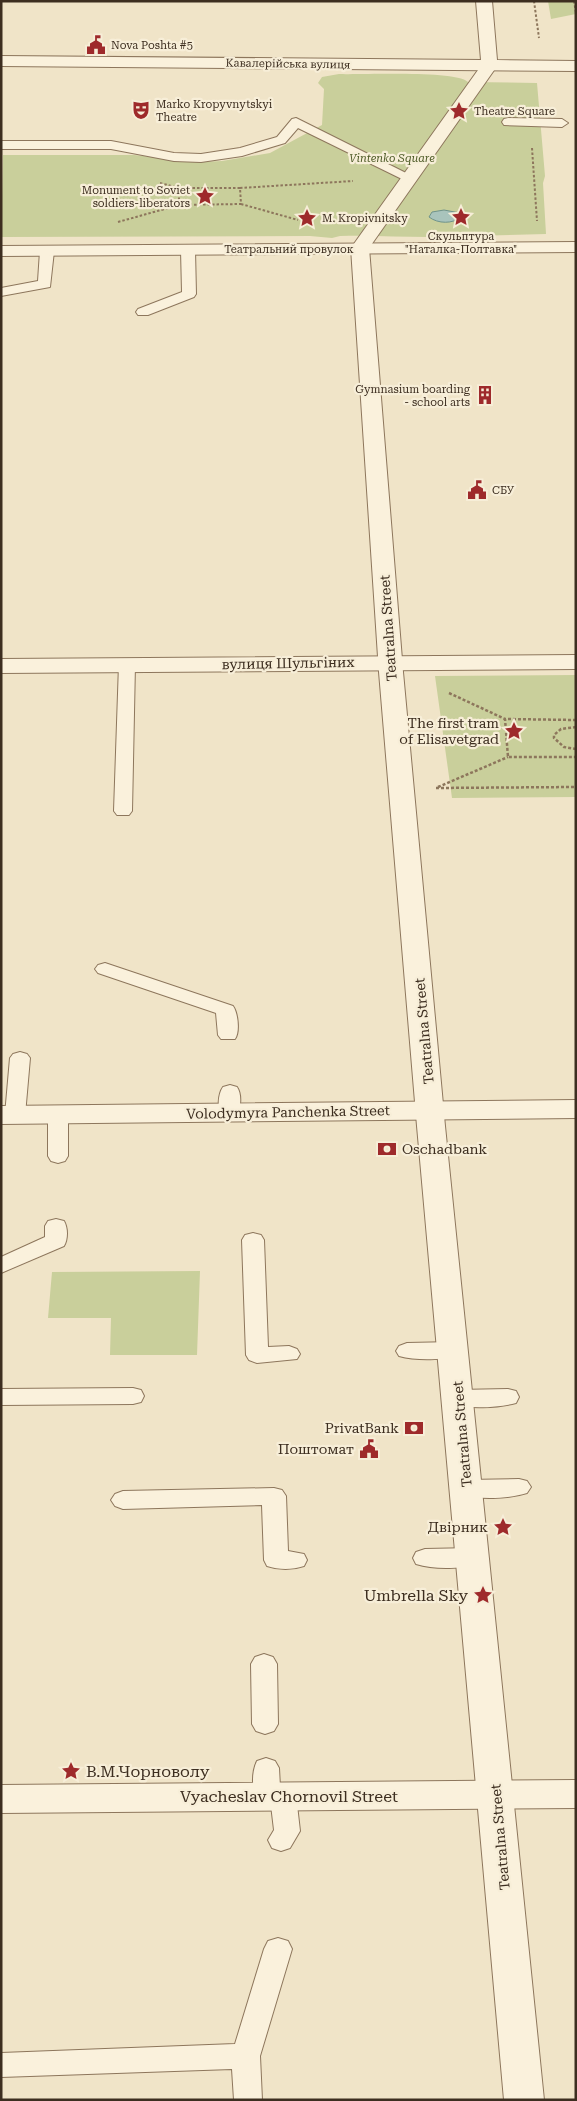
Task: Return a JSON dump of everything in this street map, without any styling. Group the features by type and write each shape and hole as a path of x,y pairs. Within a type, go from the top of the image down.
{"street":[{"path":"360,248 489,66 484,1"},
{"name":"Кавалерійська вулиця","path":"1,61 576,66"},
{"name":"Театральний провулок","path":"1,251 576,247"},
{"name":"Teatralna Street","path":"360,248 390,662 430,1110 524,2100"},
{"name":"вулиця Шульгіних","path":"1,666 576,662"},
{"name":"Volodymyra Panchenka Street","path":"8,1115 58,1115 229,1102 430,1110 576,1109"},
{"name":"Vyacheslav Chornovil Street","path":"1,1799 272,1787 495,1794 576,1794"}],"lane":[{"path":"1,146 111,144 167,156 201,158 242,152 281,140 296,122 410,178"},
{"path":"508,122 562,123"},
{"path":"142,312 189,294 188,250"},
{"path":"1,292 45,284 47,251"},
{"path":"123,811 127,664"},
{"path":"105,969 226,1010 228,1035"},
{"path":"8,1115 20,1058"},
{"path":"58,1115 58,1156"},
{"path":"1,1266 56,1241 56,1226"},
{"path":"253,1240 257,1355 289,1354"},
{"path":"407,1351 454,1350"},
{"path":"1,1397 133,1396"},
{"path":"458,1398 508,1397"},
{"path":"467,1488 519,1487"},
{"path":"123,1500 274,1496 276,1560 295,1560"},
{"path":"425,1558 473,1557"},
{"path":"264,1664 265,1724"},
{"path":"272,1787 287,1831 281,1840"},
{"path":"248,2100 246,2056 278,1949"},
{"path":"1,2065 246,2056"}],"path":[{"path":"534,1 540,42"},
{"path":"574,1 576,13"},
{"path":"530,122 539,247"},
{"path":"240,188 241,204 179,204 179,188 240,188 410,178"},
{"path":"442,689 505,719 574,720 575,727 562,729 554,734 554,738 564,748 576,749"},
{"path":"505,719 508,757"},
{"path":"576,757 508,757 436,788 576,787"}],"green space":[{"path":"548,1 576,1 576,14 551,19"},
{"name":"Vintenko Square","path":"339,74 428,74 460,78 468,82 537,83 545,176 543,183 546,234 428,237 340,236 332,238 310,236 1,237 3,155 134,155 200,162 222,161 270,153 322,125 324,89 318,83 322,77"},
{"path":"576,675 576,797 452,798 435,676"},
{"path":"200,1271 197,1355 110,1355 111,1318 48,1318 52,1272"}],"water":[{"path":"444,210 460,213 461,217 454,221 445,222 429,217 432,212"}],"place":[{"name":"Nova Poshta #5","path":"96,45"},
{"name":"Marko Kropyvnytskyi Theatre","path":"141,110"},
{"name":"Theatre Square","path":"459,111"},
{"name":"Monument to Soviet soldiers-liberators","path":"205,196"},
{"name":"Скульптура \"Наталка-Полтавка\"","path":"461,217"},
{"name":"M. Kropivnitsky","path":"307,218"},
{"name":"Gymnasium boarding - school arts","path":"485,395"},
{"name":"СБУ","path":"477,490"},
{"name":"The first tram of Elisavetgrad","path":"514,731"},
{"name":"Oschadbank","path":"387,1149"},
{"name":"PrivatBank","path":"414,1428"},
{"name":"Поштомат","path":"369,1449"},
{"name":"Двірник","path":"503,1527"},
{"name":"Umbrella Sky","path":"483,1595"},
{"name":"В.М.Чорноволу","path":"71,1771"}]}
